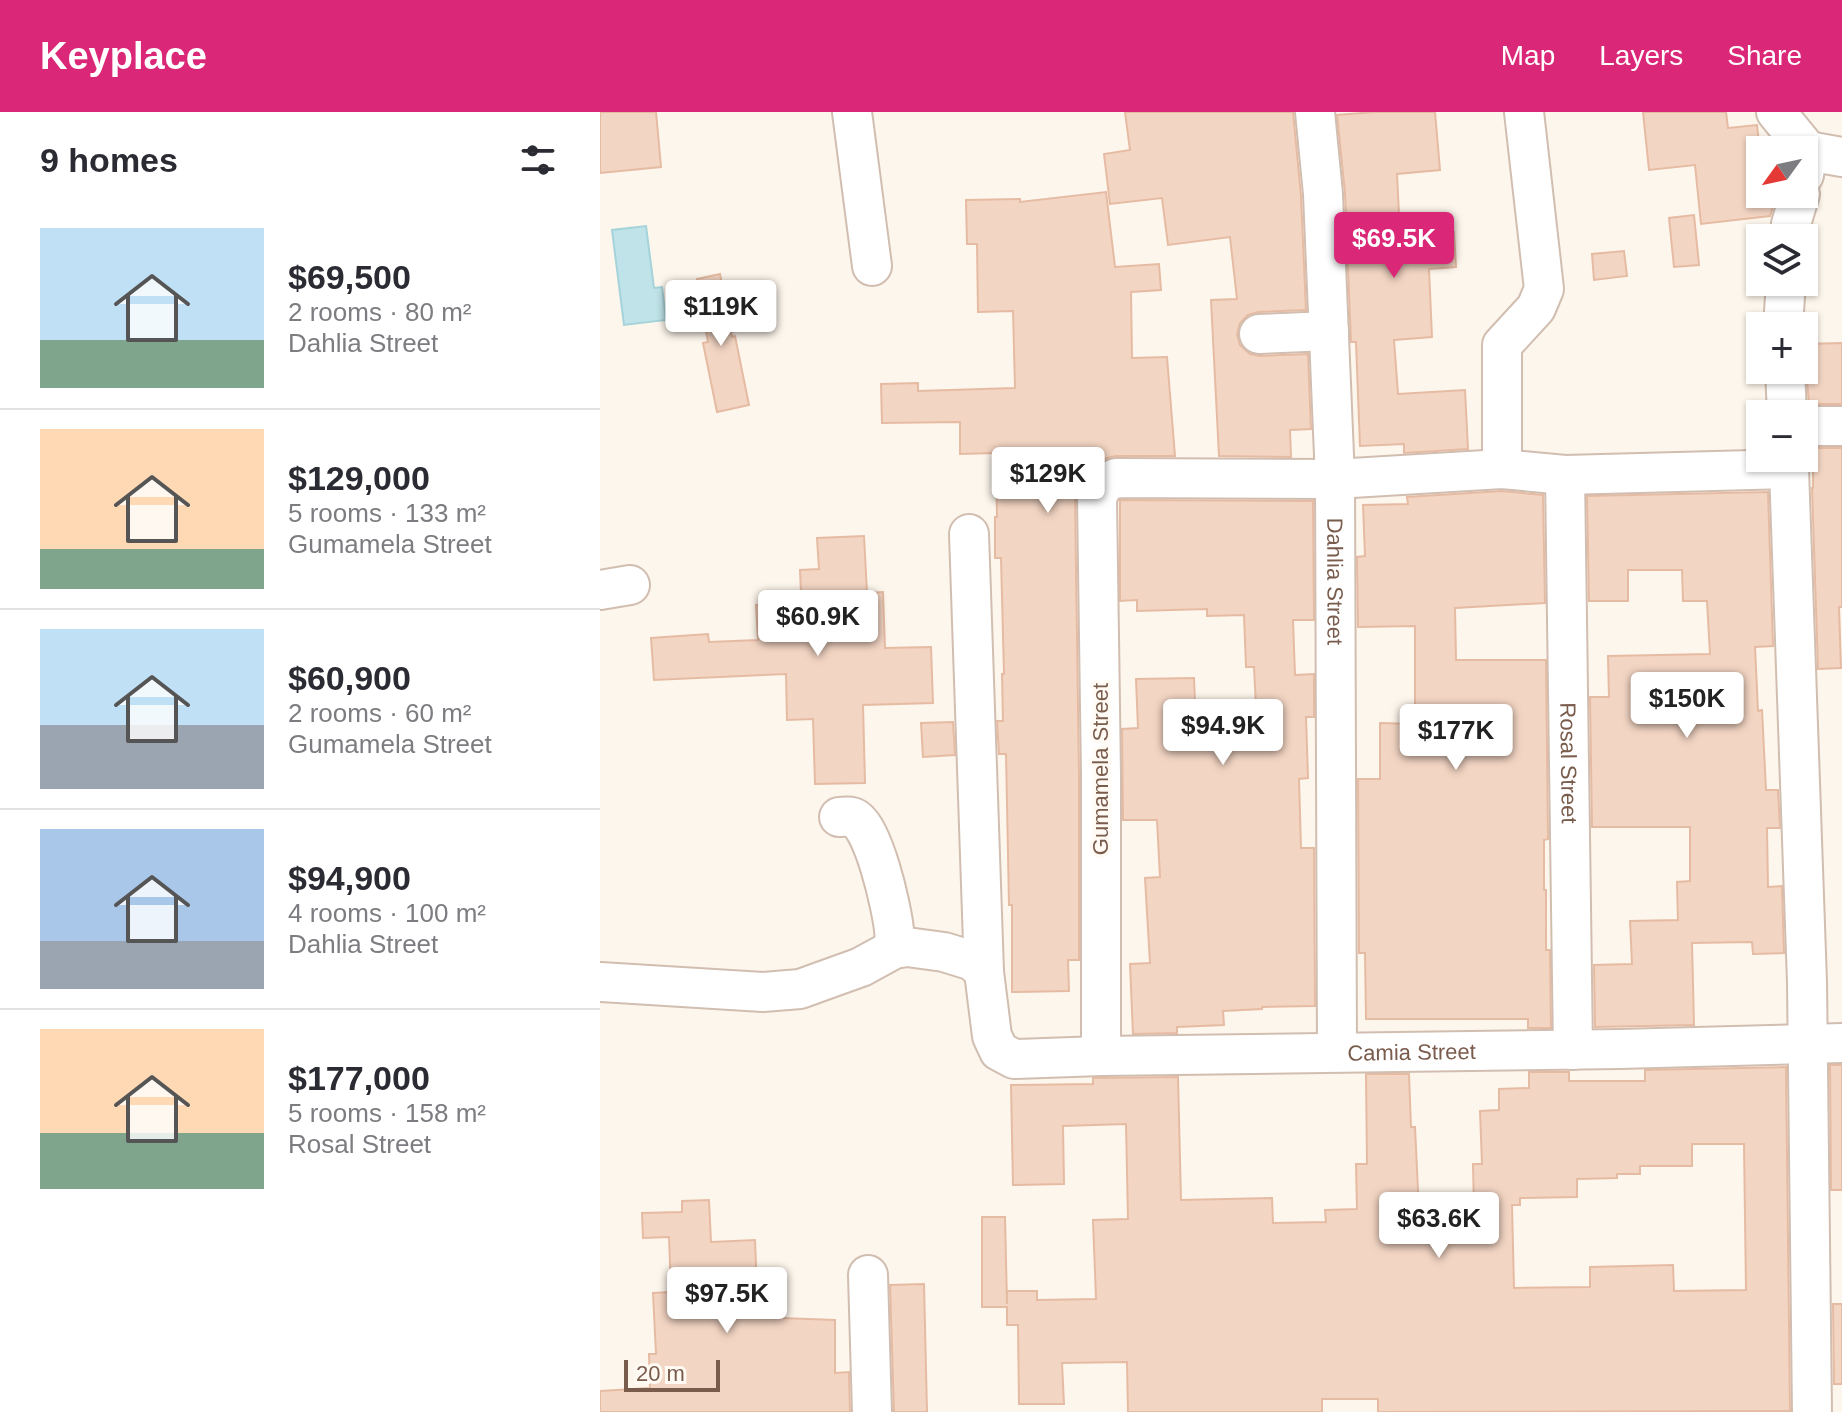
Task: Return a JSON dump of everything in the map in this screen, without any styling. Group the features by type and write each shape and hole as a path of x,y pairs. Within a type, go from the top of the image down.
{"street":[{"path":"852,112 872,266"},
{"name":"Dahlia Street","path":"1315,112 1323,194 1335,479 1337,1052"},
{"path":"1502,469 1502,345 1536,308 1544,289 1524,112"},
{"path":"1776,112 1797,136"},
{"path":"1259,334 1329,331"},
{"path":"1818,426 1842,426"},
{"path":"1335,479 1502,469 1565,475 1746,465"},
{"path":"1789,472 1825,1043 1812,1412"},
{"name":"Rosal Street","path":"1565,475 1573,1050"},
{"name":"Gumamela Street","path":"1101,1056 1097,498 1103,484 1116,478 1335,479"},
{"path":"969,534 984,972"},
{"path":"839,817 852,817 858,821 873,845 893,921 894,949"},
{"path":"600,982 763,992 800,989 861,967 894,949 907,947 944,952 973,961 984,972"},
{"name":"Camia Street","path":"984,972 992,1036 999,1051 1014,1059 1825,1043"},
{"path":"868,1275 872,1412"}],"water":[{"path":"646,226 654,288 662,287 666,320 624,325 612,230"}],"building":[{"path":"600,112 656,112 661,167 600,173"},
{"path":"1125,112 1293,112 1301,196 1306,310 1248,315 1240,323 1237,334 1240,345 1250,354 1308,354 1311,429 1290,430 1291,457 1219,456 1211,300 1237,299 1230,237 1168,245 1162,198 1110,204 1104,154 1130,150"},
{"path":"1435,112 1440,170 1397,174 1400,235 1454,232 1456,267 1429,269 1432,337 1394,340 1398,394 1465,390 1468,449 1404,453 1404,444 1360,446 1356,342 1351,342 1345,193 1337,115"},
{"path":"1643,112 1726,112 1728,128 1757,125 1758,136 1746,136 1746,208 1773,208 1770,216 1701,224 1695,165 1649,170"},
{"path":"1106,192 1115,267 1159,264 1161,290 1131,292 1132,358 1167,357 1175,456 1107,458 1083,474 1077,489 1079,960 1068,960 1069,991 1012,992 1006,754 999,754 997,721 1003,721 1004,674 1001,558 995,558 996,453 960,454 960,422 882,423 881,384 918,383 918,391 1015,388 1013,311 978,312 977,244 967,244 966,200 1020,199 1020,202"},
{"path":"1694,215 1699,265 1674,267 1669,218"},
{"path":"1624,251 1627,276 1594,280 1592,254"},
{"path":"720,274 749,405 717,412 703,343 708,342 697,279"},
{"path":"1842,343 1842,404 1818,404 1818,400 1809,400 1807,384 1818,384 1818,344"},
{"path":"1818,448 1842,448 1841,668 1818,669 1813,472 1818,472"},
{"path":"1502,491 1543,495 1545,603 1455,608 1456,660 1546,660 1548,839 1544,840 1544,890 1546,950 1550,950 1551,1028 1528,1028 1528,1019 1366,1019 1365,953 1359,953 1358,779 1380,779 1380,723 1415,724 1415,626 1358,627 1357,557 1365,556 1363,505 1408,504 1407,497"},
{"path":"1768,492 1773,646 1755,647 1766,790 1778,790 1780,828 1767,828 1768,887 1782,886 1784,953 1753,954 1752,942 1692,943 1694,1025 1595,1027 1594,965 1632,964 1630,921 1678,920 1677,882 1690,881 1690,827 1592,827 1590,697 1609,697 1608,656 1710,654 1707,601 1683,601 1682,570 1628,570 1628,601 1589,601 1587,496"},
{"path":"1120,500 1313,501 1314,620 1293,620 1295,675 1314,674 1314,717 1306,717 1308,778 1299,779 1301,848 1314,848 1315,1006 1223,1011 1224,1025 1177,1027 1177,1033 1133,1034 1130,964 1150,963 1145,878 1160,877 1157,820 1123,820 1122,729 1138,728 1136,679 1194,678 1196,728 1257,727 1254,667 1246,667 1244,615 1207,616 1207,609 1137,611 1137,600 1120,601"},
{"path":"864,536 867,593 883,592 885,648 931,647 933,703 863,705 865,783 815,784 813,719 787,720 786,674 654,680 651,638 708,634 709,642 758,640 756,605 780,604 779,594 801,593 800,570 819,569 817,538"},
{"path":"953,722 955,755 923,757 921,723"},
{"path":"1830,1065 1842,1065 1842,1190 1831,1190"},
{"path":"1786,1067 1790,1411 1378,1412 1378,1399 1322,1399 1322,1412 1128,1412 1127,1362 1062,1363 1064,1404 1019,1404 1018,1325 1007,1325 1007,1307 982,1307 982,1217 1005,1217 1007,1304 1007,1291 1037,1291 1037,1300 1096,1299 1093,1220 1128,1219 1126,1124 1063,1126 1064,1184 1013,1185 1011,1085 1093,1084 1093,1078 1178,1077 1181,1200 1272,1198 1273,1223 1326,1222 1325,1210 1357,1209 1356,1164 1367,1164 1366,1074 1409,1074 1419,1211 1474,1210 1473,1164 1482,1164 1480,1111 1499,1110 1499,1089 1529,1088 1529,1072 1569,1072 1569,1081 1645,1081 1645,1070","holes":["1692,1144 1744,1144 1746,1290 1674,1291 1673,1265 1590,1267 1590,1287 1514,1288 1512,1205 1520,1205 1520,1198 1577,1197 1577,1179 1640,1174 1640,1166 1692,1166"]},
{"path":"709,1200 711,1242 755,1240 758,1317 835,1320 835,1373 849,1372 850,1412 600,1412 600,1391 650,1388 649,1354 656,1354 653,1293 671,1292 669,1237 643,1238 642,1213 682,1212 682,1201"},
{"path":"924,1284 927,1412 894,1412 890,1285"},
{"path":"1833,1304 1842,1304 1842,1384 1834,1384"}]}
